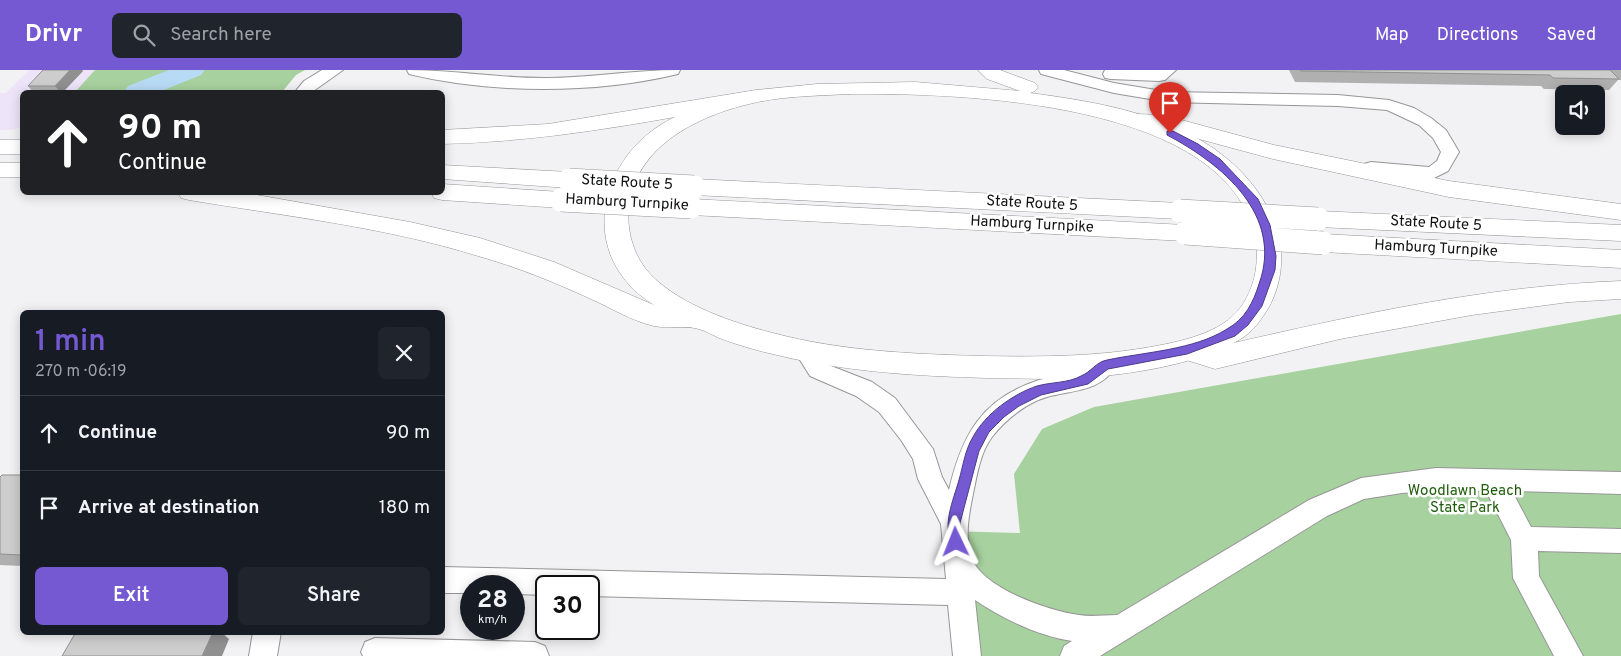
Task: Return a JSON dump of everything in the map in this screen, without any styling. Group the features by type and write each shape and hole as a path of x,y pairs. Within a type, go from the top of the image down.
{"main road":[{"path":"806,92 821,82 879,70"},
{"path":"988,70 994,75 1033,89 1059,103"},
{"path":"445,137 512,134 565,129 650,113 737,101 806,92 849,89 935,89 990,93 1059,103 1137,121 1170,133 1195,146 1217,161 1253,199 1265,225 1271,256 1270,270 1257,306 1244,322 1231,333 1187,350 1105,365 1036,368 951,367 878,362 806,352 728,330 699,318 652,292 635,273 623,253 616,234 616,217 619,192 627,171 654,140 678,123 704,110 737,101"},
{"path":"1137,121 1162,122 1273,152 1449,189 1621,212"},
{"path":"0,147 20,147"},
{"path":"0,170 20,170"},
{"name":"State Route 5","path":"445,172 565,190"},
{"name":"Hamburg Turnpike","path":"445,192 565,190 1183,222 1323,243 1621,259"},
{"path":"207,195 410,230 480,247 545,268 657,317 699,318"},
{"name":"State Route 5","path":"1183,222 1318,219 1621,232"},
{"path":"1187,350 1215,358 1340,330 1463,307 1552,294 1621,290"}],"street":[{"path":"305,90 320,77 335,70"},
{"path":"415,70 478,80 555,84 620,80 672,70"},
{"path":"1047,70 1110,86 1183,98 1362,102 1389,105 1406,110 1421,118 1440,134 1450,152 1446,164 1432,173 1329,164"},
{"path":"1086,70 1122,76 1162,72 1167,96"},
{"path":"806,352 818,370 864,389 887,405 924,456 930,479 954,523"},
{"path":"967,656 954,523 977,439 985,429 1014,403 1039,390 1084,380 1105,365"},
{"path":"1074,656 1318,508 1361,489 1402,482 1436,479 1621,483"},
{"path":"1493,480 1524,538 1526,578 1569,656"},
{"path":"1524,538 1621,541"},
{"path":"958,561 976,585 1005,602 1034,615 1059,625 1082,629 1121,628"},
{"path":"445,580 962,592"},
{"path":"263,656 266,635"},
{"path":"377,647 535,656"}],"shaded area":[{"path":"29,70 95,70 77,90 20,90 20,128 0,130 0,93 6,93"}],"green space":[{"path":"95,70 305,70 296,75 284,90 77,90"},
{"name":"Woodlawn Beach State Park","path":"1621,314 1621,656 955,656 947,531 1020,533 1014,474 1042,429 1094,407"}],"building":[{"path":"43,70 70,70 55,86 28,86"},
{"path":"1300,70 1610,70 1619,79 1553,78 1550,75"},
{"path":"2,475 20,475 20,555 0,554 0,477"},
{"path":"74,635 212,635 202,656 62,656"}],"waterway":[{"path":"142,90 192,70"}],"route":[{"path":"956,542 954,523 977,439 1000,414 1014,403 1039,390 1084,380 1105,365 1187,350 1231,333 1244,322 1257,306 1270,270 1271,256 1265,225 1253,199 1217,161 1195,146 1170,133"}]}
